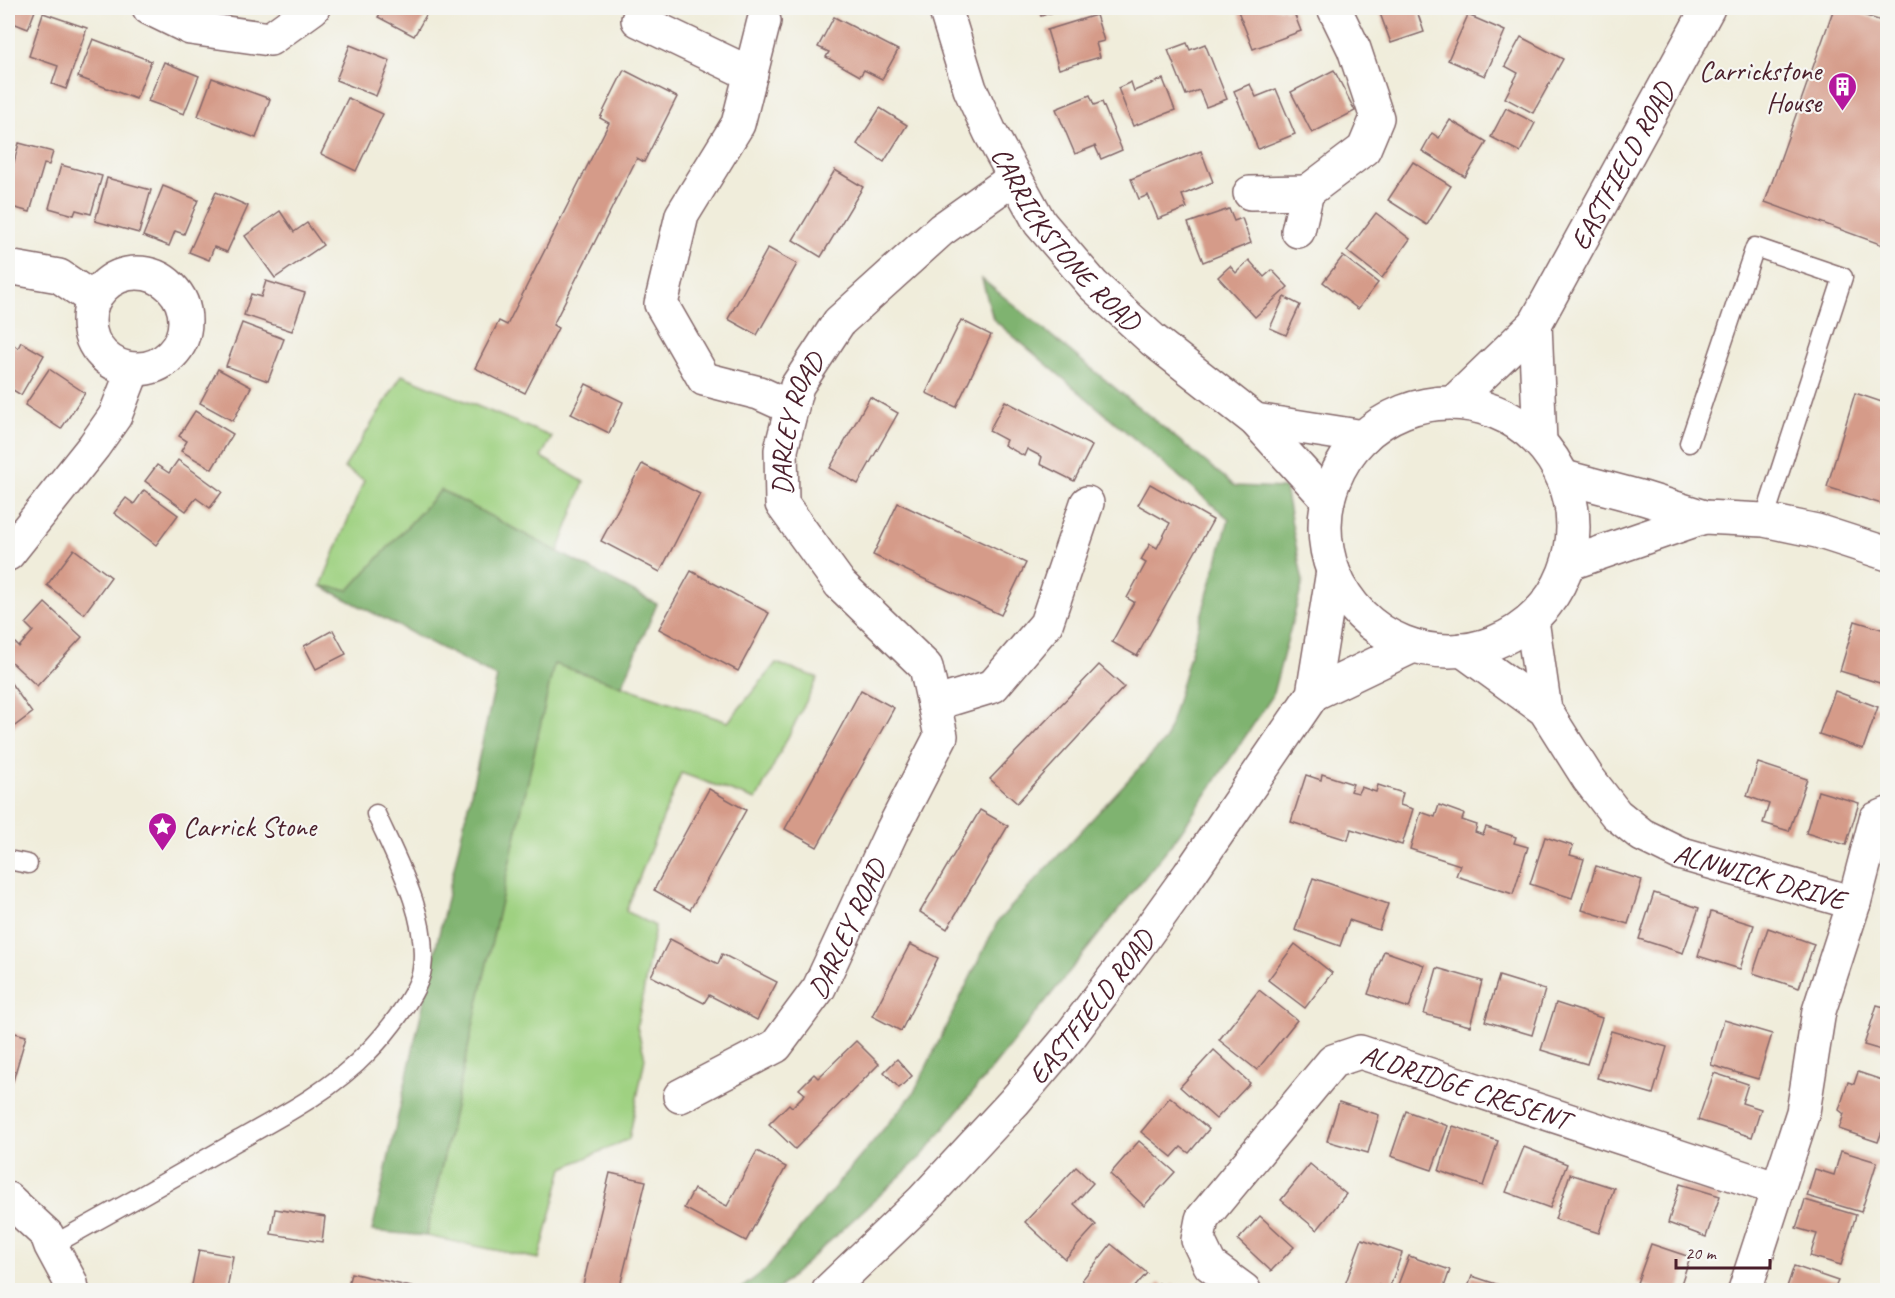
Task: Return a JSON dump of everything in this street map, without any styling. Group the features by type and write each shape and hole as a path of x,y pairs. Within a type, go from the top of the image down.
{"street":[{"path":"149,8 190,28 270,39 313,8"},
{"name":"CARRICKSTONE ROAD","path":"945,8 970,89 1014,178 1040,223 1093,285 1153,340 1255,420 1328,500"},
{"path":"1250,193 1307,192 1364,149 1377,118 1354,49 1334,8"},
{"name":"EASTFIELD ROAD","path":"1453,403 1535,324 1708,8"},
{"path":"638,20 751,74"},
{"path":"764,21 738,124 682,215 661,304 704,379 759,393 792,408"},
{"name":"DARLEY ROAD","path":"680,1096 776,1046 819,988 891,833 941,736 926,667 840,584 782,504 781,450 797,386 839,322 941,230 1014,178"},
{"path":"1298,231 1307,192"},
{"path":"8,267 59,276 93,299"},
{"path":"132,273 148,273 163,280 175,291 183,304 186,321 183,336 176,350 164,362 149,368 133,370 118,366 104,357 94,345 89,330 88,314 93,299 103,286 116,277 132,273"},
{"path":"1535,324 1540,442"},
{"path":"8,554 115,417 133,370"},
{"path":"1453,403 1485,408 1515,421 1540,442 1563,477 1572,505 1573,535 1568,564 1554,594 1532,620 1511,635 1487,645 1462,650 1437,651 1413,646 1379,629 1351,604 1333,571 1325,536 1328,500 1341,466 1364,437 1390,418 1421,406 1453,403"},
{"name":"CARRICKSTONE ROAD","path":"1255,420 1364,437"},
{"path":"1563,477 1704,517 1764,520 1817,531 1887,554"},
{"path":"934,704 993,686 1046,624 1087,503"},
{"path":"1568,564 1704,517"},
{"name":"EASTFIELD ROAD","path":"830,1290 922,1201 1014,1102 1070,1036 1161,914 1313,694 1333,571"},
{"path":"1532,620 1545,710"},
{"name":"EASTFIELD ROAD","path":"1313,694 1413,646"},
{"path":"1462,650 1545,710"},
{"name":"ALNWICK DRIVE","path":"1545,710 1588,778 1616,814 1642,835 1679,853 1854,903 1819,1011 1803,1112 1745,1290"},
{"path":"1854,903 1876,819 1887,814"},
{"name":"ALDRIDGE CRESENT","path":"1244,1290 1209,1265 1198,1240 1202,1220 1333,1061 1360,1052 1778,1189"},
{"path":"8,1199 47,1234 71,1283 72,1290"}],"lane":[{"path":"1689,443 1755,247 1843,277 1764,520"},
{"path":"51,1246 264,1126 328,1085 368,1053 405,1008 422,971 422,937 412,900 376,814"},
{"path":"8,860 28,864"}],"green space":[{"path":"982,279 1235,486 1285,488 1303,582 1272,697 1180,833 922,1156 777,1290 739,1290 765,1270 913,1094 998,921 1166,739 1229,519 993,319"},
{"path":"402,375 552,437 541,457 584,482 558,552 441,490 349,590 321,586 364,480 344,468"},
{"path":"441,490 657,604 622,686 554,664 426,1236 372,1231 497,677 321,586 349,590"},
{"path":"554,663 728,722 776,663 818,678 756,800 681,773 626,911 655,926 637,1027 645,1058 629,1139 563,1168 539,1259 426,1236"}],"building":[{"path":"8,8 36,8 28,29 8,21"},
{"path":"384,8 430,8 414,36 378,17"},
{"path":"1038,8 1066,8 1041,16"},
{"path":"1248,8 1284,8 1284,10 1292,8 1301,31 1253,49 1238,11"},
{"path":"1378,8 1416,8 1424,32 1391,43"},
{"name":"Carrickstone House","path":"1834,8 1841,8 1888,23 1888,247 1765,202"},
{"path":"43,13 87,28 66,89 52,84 58,66 29,56"},
{"path":"1096,15 1104,41 1096,43 1100,57 1059,69 1047,30"},
{"path":"1468,15 1505,31 1485,76 1448,60"},
{"path":"834,17 898,50 882,79 864,70 860,76 826,57 829,52 818,47"},
{"path":"1521,37 1563,59 1533,113 1505,98 1518,73 1505,66"},
{"path":"93,39 151,61 136,99 78,77"},
{"path":"1187,43 1190,50 1205,44 1227,99 1206,107 1199,90 1186,95 1168,50"},
{"path":"350,45 390,61 376,96 336,80"},
{"path":"164,62 199,76 184,114 148,101"},
{"path":"624,70 677,97 644,162 637,158 553,325 558,328 525,393 475,368 499,321 507,325 609,123 600,118"},
{"path":"1334,70 1355,111 1312,133 1291,92"},
{"path":"212,78 270,99 256,138 198,116"},
{"path":"1163,79 1175,110 1133,126 1118,88 1131,82 1134,91"},
{"path":"1250,84 1256,97 1276,89 1295,134 1258,149 1234,91"},
{"path":"1090,95 1094,105 1102,102 1122,150 1101,159 1095,146 1075,154 1056,109"},
{"path":"348,98 383,114 356,171 321,154"},
{"path":"880,108 907,125 884,162 857,144"},
{"path":"1506,108 1535,123 1520,152 1491,137"},
{"path":"1450,120 1487,142 1465,177 1422,151 1432,133 1439,138"},
{"path":"19,143 53,152 49,165 44,164 30,212 8,206 8,160 14,162"},
{"path":"1201,151 1213,182 1182,195 1187,208 1158,219 1148,195 1139,199 1131,179"},
{"path":"1413,162 1451,186 1427,225 1388,200"},
{"path":"61,165 102,176 91,214 76,210 74,215 49,208"},
{"path":"835,170 863,187 821,257 793,240"},
{"path":"107,178 151,190 139,233 95,221"},
{"path":"163,186 198,200 184,234 175,231 169,246 143,236"},
{"path":"216,192 248,206 227,252 214,247 209,260 189,252"},
{"path":"1229,209 1234,221 1242,218 1251,243 1203,262 1188,223"},
{"path":"280,211 294,232 307,223 323,245 275,278 245,236"},
{"path":"1376,213 1410,239 1382,278 1347,251"},
{"path":"768,248 797,264 757,335 728,319"},
{"path":"1343,256 1378,283 1358,309 1323,282"},
{"path":"1249,260 1264,277 1272,270 1288,287 1255,317 1218,277 1230,266 1236,273"},
{"path":"266,281 305,293 292,331 244,315 251,294 261,297"},
{"path":"1284,297 1300,305 1286,335 1270,328"},
{"path":"961,320 991,335 956,407 926,393"},
{"path":"242,323 284,339 268,381 226,366"},
{"path":"8,341 18,348 21,342 44,355 21,395 8,387"},
{"path":"49,369 85,393 61,429 25,405"},
{"path":"218,369 251,387 233,421 200,403"},
{"path":"586,384 623,402 609,433 571,414"},
{"path":"1855,393 1888,404 1888,506 1827,487"},
{"path":"870,397 898,413 858,484 830,468"},
{"path":"1005,401 1092,446 1074,481 1040,464 1042,457 1027,449 1024,456 1004,445 1006,440 989,431"},
{"path":"195,411 233,434 212,469 181,451 187,441 179,436"},
{"path":"178,460 222,492 210,508 196,498 186,511 145,481 157,465 169,473"},
{"path":"642,464 700,494 660,572 601,541"},
{"path":"1150,484 1213,520 1137,656 1112,642 1134,602 1127,598 1146,563 1141,560 1150,544 1157,548 1170,523 1138,505"},
{"path":"144,490 178,515 156,545 114,513 126,498 134,504"},
{"path":"898,503 1026,563 1001,615 873,555"},
{"path":"74,549 111,577 84,614 47,585"},
{"path":"691,571 769,613 738,671 659,629"},
{"path":"45,603 82,637 37,686 8,659 8,646 12,640 19,647 33,631 26,624"},
{"path":"1855,621 1888,631 1888,669 1883,684 1840,671"},
{"path":"333,630 346,654 316,669 304,646"},
{"path":"1099,665 1124,687 1017,803 990,779"},
{"path":"8,679 32,713 8,731"},
{"path":"861,690 894,708 817,847 785,829"},
{"path":"1835,691 1878,707 1863,749 1819,734"},
{"path":"1758,763 1807,779 1789,831 1763,823 1769,804 1747,796"},
{"path":"1322,774 1353,784 1350,791 1358,793 1361,787 1376,792 1378,785 1403,793 1400,805 1413,809 1402,845 1351,829 1348,840 1291,822 1306,775 1321,780"},
{"path":"709,789 746,810 690,910 654,890"},
{"path":"1818,791 1859,803 1846,845 1806,833"},
{"path":"1439,805 1464,814 1462,820 1477,825 1475,832 1483,835 1486,827 1516,837 1514,843 1528,847 1513,894 1456,876 1460,865 1410,849 1421,812 1435,817"},
{"path":"980,810 1008,826 947,929 920,912"},
{"path":"1545,837 1573,846 1570,855 1584,859 1572,898 1530,884"},
{"path":"1596,866 1642,880 1628,924 1582,910"},
{"path":"1313,878 1388,904 1379,930 1349,920 1340,946 1295,930"},
{"path":"1654,893 1699,908 1683,953 1639,939"},
{"path":"1711,912 1754,925 1740,969 1698,956"},
{"path":"1768,928 1814,944 1799,988 1753,973"},
{"path":"670,939 718,964 722,954 777,982 757,1020 709,995 704,1003 651,976"},
{"path":"910,944 938,958 901,1031 872,1016"},
{"path":"1295,944 1332,973 1305,1008 1268,980"},
{"path":"1384,951 1424,965 1409,1008 1368,994"},
{"path":"1437,968 1482,981 1470,1026 1424,1014"},
{"path":"1499,976 1545,990 1532,1035 1485,1021"},
{"path":"1259,990 1297,1020 1257,1070 1219,1040"},
{"path":"1556,1003 1602,1018 1587,1064 1541,1050"},
{"path":"1877,1005 1888,1008 1888,1052 1864,1045"},
{"path":"1724,1020 1772,1034 1758,1079 1711,1065"},
{"path":"8,1031 26,1036 13,1081 8,1080"},
{"path":"1611,1031 1667,1047 1653,1094 1597,1078"},
{"path":"856,1041 879,1064 795,1149 769,1124 789,1104 792,1107 805,1094 799,1089 814,1074 818,1078"},
{"path":"1214,1050 1250,1083 1216,1119 1180,1087"},
{"path":"897,1059 912,1076 899,1088 884,1072"},
{"path":"1858,1072 1888,1082 1888,1115 1878,1142 1839,1129 1844,1114 1839,1110 1848,1082 1854,1084"},
{"path":"1714,1073 1748,1084 1742,1103 1761,1109 1752,1137 1698,1120"},
{"path":"1170,1097 1209,1129 1189,1153 1181,1147 1172,1157 1141,1132"},
{"path":"1339,1102 1379,1115 1368,1153 1327,1141"},
{"path":"1406,1111 1448,1126 1432,1170 1391,1156"},
{"path":"1453,1126 1498,1141 1483,1186 1439,1171"},
{"path":"1139,1141 1175,1172 1144,1206 1110,1174"},
{"path":"1524,1147 1567,1164 1550,1208 1506,1192"},
{"path":"757,1151 786,1167 746,1241 684,1208 694,1189 727,1206"},
{"path":"1841,1151 1877,1162 1861,1212 1807,1196 1815,1169 1834,1175"},
{"path":"1310,1164 1346,1194 1317,1230 1281,1200"},
{"path":"1076,1167 1093,1183 1074,1204 1096,1225 1065,1259 1025,1222"},
{"path":"610,1173 646,1181 619,1290 582,1289"},
{"path":"1570,1174 1614,1188 1599,1233 1555,1219"},
{"path":"1680,1184 1720,1196 1706,1237 1668,1223"},
{"path":"1805,1200 1856,1215 1841,1265 1810,1256 1817,1234 1796,1228"},
{"path":"275,1209 325,1217 322,1242 271,1234"},
{"path":"1260,1216 1294,1247 1271,1271 1238,1240"},
{"path":"1362,1239 1402,1253 1389,1289 1378,1285 1376,1290 1343,1290"},
{"path":"1111,1244 1147,1273 1132,1290 1095,1290 1082,1280"},
{"path":"1651,1244 1690,1257 1679,1290 1658,1290 1637,1283"},
{"path":"199,1250 233,1256 227,1290 191,1290"},
{"path":"1409,1256 1450,1270 1443,1290 1396,1290"},
{"path":"1794,1266 1838,1281 1834,1290 1786,1290"},
{"path":"351,1273 424,1290 347,1290"},
{"path":"1472,1276 1514,1290 1467,1290"},
{"path":"1159,1283 1169,1290 1153,1290"},
{"path":"1173,1284 1181,1290 1169,1290"}],"place":[{"name":"Carrickstone House","path":"1842,112"},
{"name":"Carrick Stone","path":"162,852"}]}
